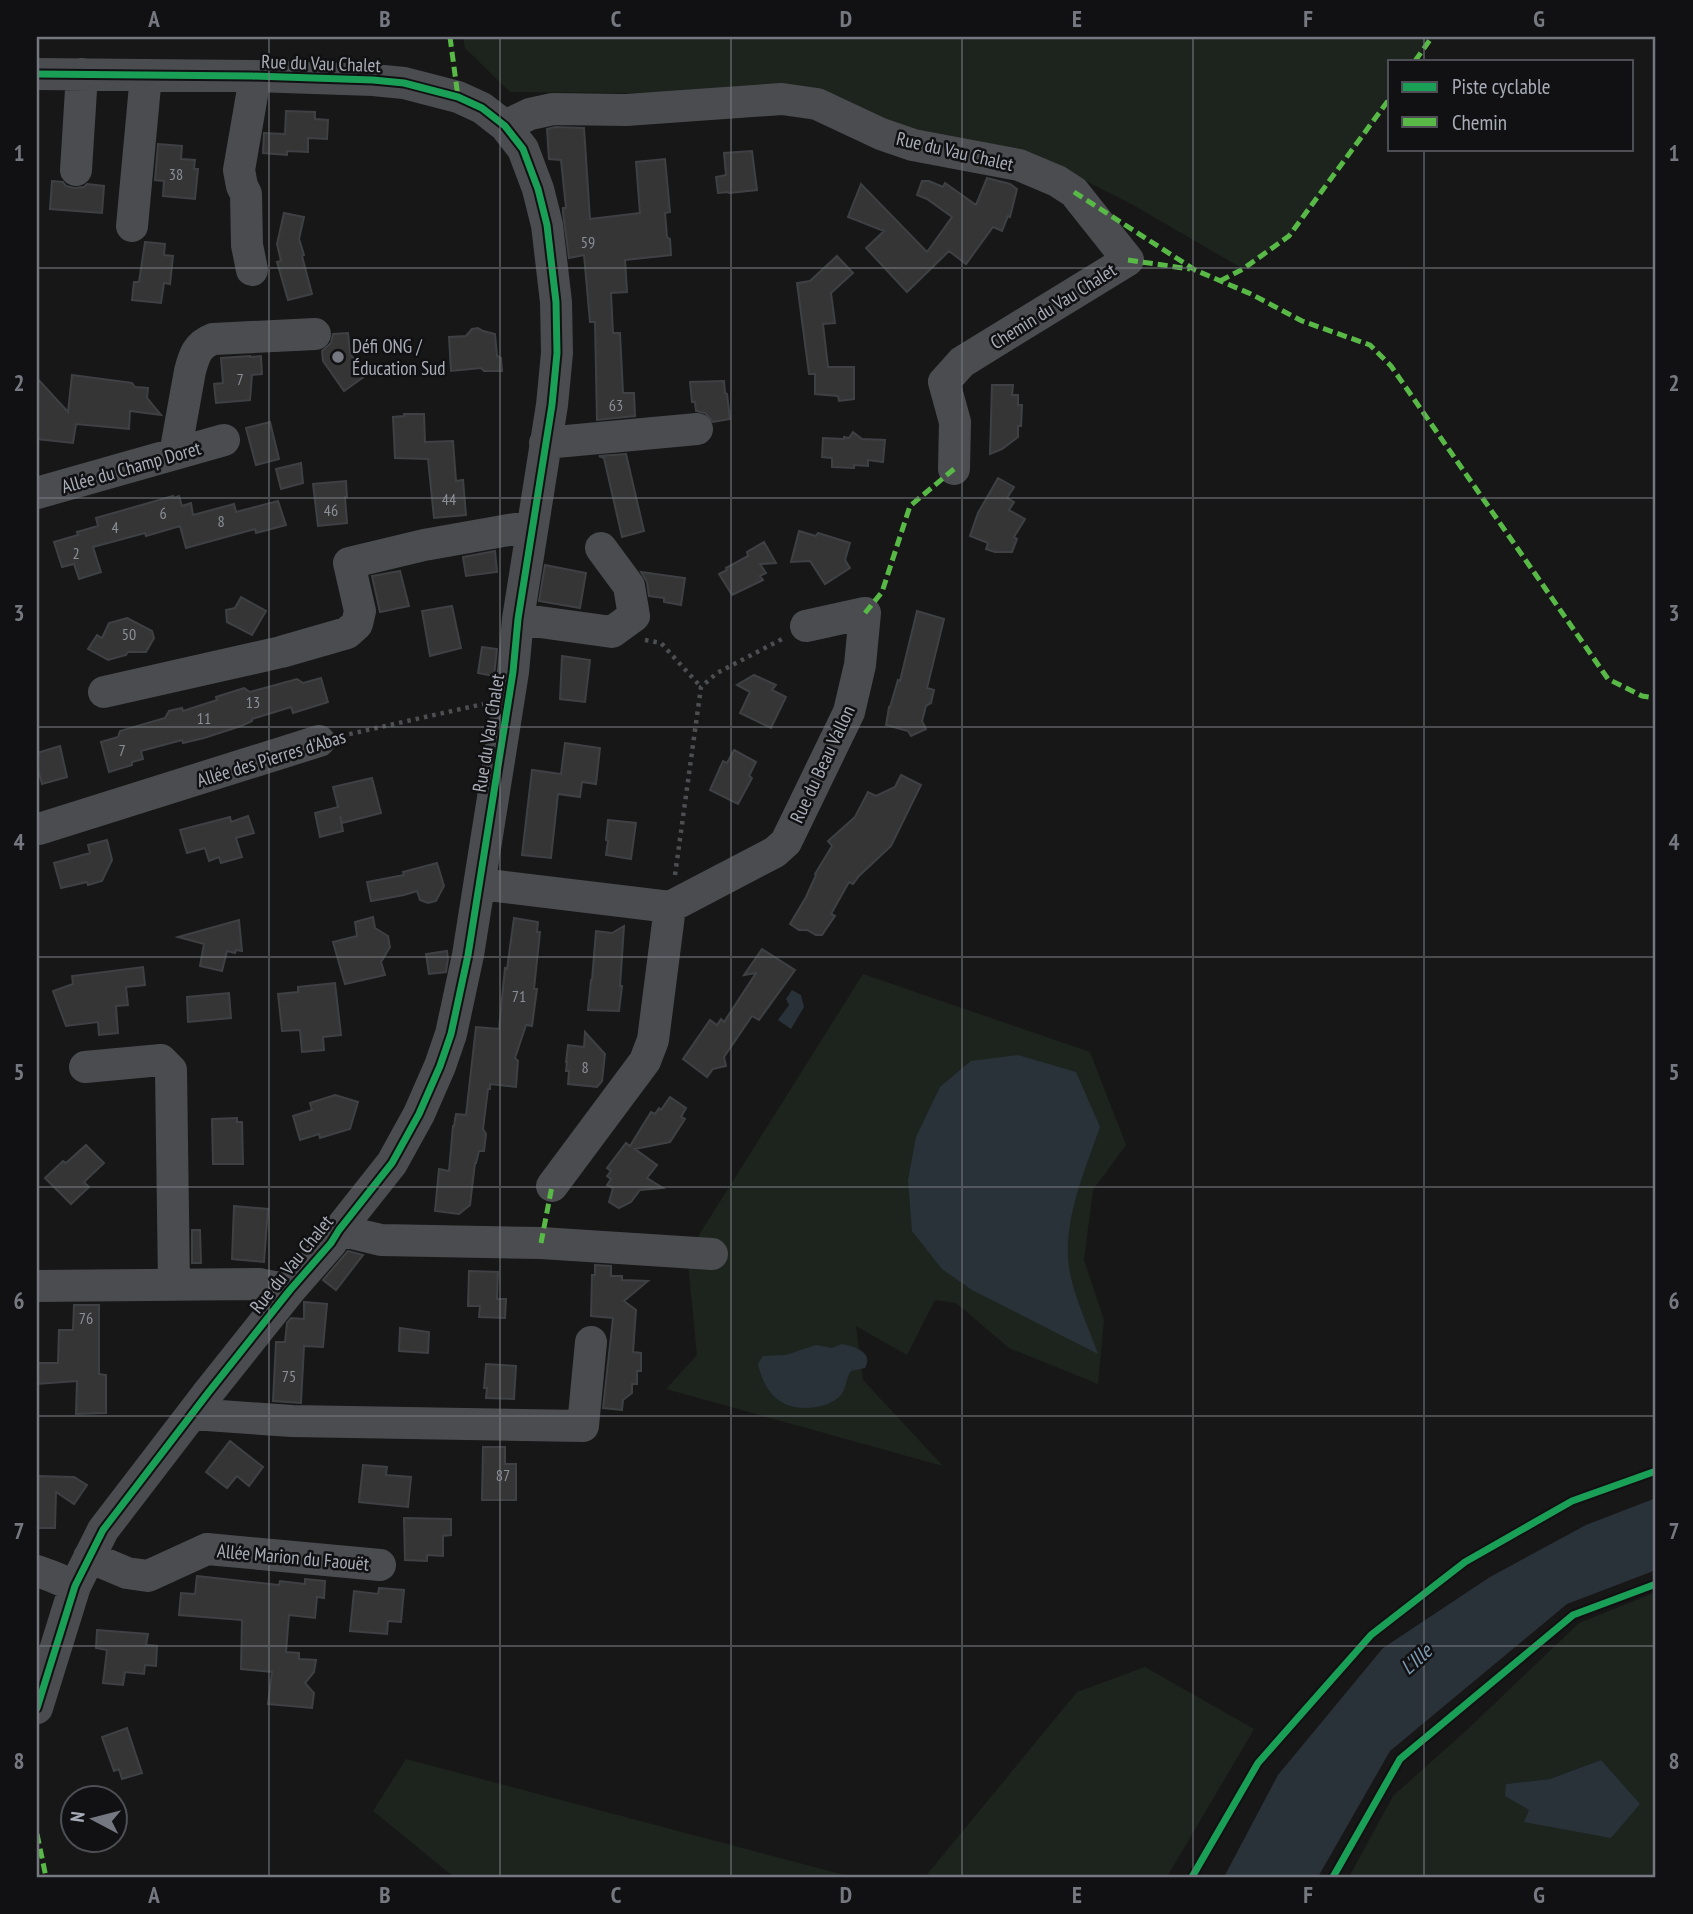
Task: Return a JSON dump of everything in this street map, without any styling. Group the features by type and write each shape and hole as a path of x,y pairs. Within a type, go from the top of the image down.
{"street":[{"name":"Rue du Vau Chalet","path":"37,74 373,80 404,83 471,102 505,126 523,149 530,165 547,225 556,302 557,353 552,405 480,884 451,1034 440,1066 419,1114 392,1163 103,1530 75,1586 37,1708"},
{"path":"76,170 82,74"},
{"path":"132,226 146,75"},
{"path":"252,270 247,245 246,194 239,170 253,76"},
{"name":"Rue du Vau Chalet","path":"505,126 530,114 554,109 626,110 782,99 817,103 881,134 913,145 1019,166 1057,181 1074,192"},
{"name":"Chemin du Vau Chalet","path":"954,470 955,422 944,382 962,362 1128,260 1074,192"},
{"path":"175,454 190,370 200,346 212,339 315,334"},
{"path":"545,443 697,429"},
{"name":"Allée du Champ Doret","path":"37,493 224,440"},
{"path":"104,692 281,652 347,633 357,624 360,611 349,563 424,545 532,526"},
{"path":"519,619 612,632 634,616 629,586 601,548"},
{"name":"Rue du Beau Vallon","path":"670,907 763,860 786,842 842,729 853,699 860,665 865,613 806,626"},
{"name":"Allée des Pierres d'Abas","path":"37,828 319,741"},
{"path":"480,884 670,907 653,1040 645,1061 552,1186"},
{"path":"85,1067 161,1060 171,1070 174,1284"},
{"path":"339,1230 382,1240 541,1243 712,1254"},
{"name":"Rue du Vau Chalet","path":"37,1286 259,1284 290,1290"},
{"path":"192,1414 292,1421 583,1426 591,1342"},
{"name":"Allée Marion du Faouët","path":"89,1557 127,1573 148,1576 207,1549 380,1565"},
{"path":"37,1571 75,1586"}],"path":[{"path":"670,907 701,687 717,673 806,626"},
{"path":"612,632 661,643 701,687"}],"shaded area":[{"path":"463,37 1432,37 1416,60 1388,60 1388,101 1289,236 1243,269 1133,205 1039,157 887,128 811,87 632,93 510,92 465,48"},
{"path":"863,974 1090,1052 1126,1145 1093,1190 1084,1260 1104,1320 1098,1384 1009,1348 956,1303 935,1300 907,1355 856,1326 863,1380 943,1466 666,1389 697,1355 687,1254"},
{"path":"1656,1592 1656,1877 1349,1877 1393,1796 1579,1623","holes":["1601,1760 1525,1822 1529,1810 1506,1784 1550,1779"]},
{"path":"1145,1667 1254,1729 1167,1877 925,1877 1077,1692"},
{"path":"406,1759 852,1877 454,1877 373,1811"}],"water":[{"path":"792,990 801,995 804,1007 791,1029 778,1020 789,1005 786,999"},
{"path":"1018,1055 1076,1072 1100,1127 1075,1201 1068,1240 1071,1278 1098,1354 972,1290 942,1269 912,1231 908,1180 916,1137 940,1087 971,1061"},
{"path":"842,1344 862,1351 867,1362 865,1368 851,1371 842,1393 832,1402 816,1407 794,1407 777,1399 765,1384 758,1364 763,1356 786,1355 816,1345 832,1348"},
{"name":"L'Ille","path":"1656,1498 1656,1570 1567,1604 1390,1751 1318,1877 1224,1877 1278,1775 1383,1648 1490,1577 1586,1525"},
{"path":"1601,1760 1640,1804 1611,1838 1524,1822 1529,1810 1505,1796 1506,1784 1550,1779"}],"building":[{"path":"286,111 315,112 315,119 328,120 327,139 308,138 308,152 287,151 287,155 263,153 264,133 285,134"},
{"path":"584,128 590,219 640,213 636,162 665,159 670,212 665,213 671,255 625,260 627,292 611,293 613,333 620,333 623,393 634,393 635,416 597,420 595,322 590,322 584,255 569,258 563,213 563,208 566,208 561,160 549,159 547,129"},
{"path":"158,144 182,146 181,159 195,160 194,169 198,169 195,199 163,196 164,181 155,180"},
{"path":"752,151 757,190 718,193 716,177 726,175 724,153"},
{"path":"987,178 1010,184 1017,189 1010,217 1008,216 1002,231 993,227 966,264 949,251 907,292 866,248 884,231 848,217 861,184 927,252 952,217 917,195 922,181 943,187 945,183 976,205"},
{"path":"52,181 63,182 74,188 87,184 104,186 102,213 50,209"},
{"path":"284,213 304,217 299,239 312,294 288,300 277,262 281,261 277,244"},
{"path":"145,242 165,244 164,255 173,256 170,284 164,283 161,303 132,300 134,282 139,282"},
{"path":"837,256 853,273 831,293 835,323 823,324 828,367 854,367 854,399 839,401 838,396 815,394 815,374 809,374 797,283 810,281"},
{"path":"478,328 495,334 497,356 501,358 502,371 484,371 481,368 451,371 449,337 466,336 472,329"},
{"path":"348,333 350,353 365,376 344,391 323,361 322,351 331,343 333,334"},
{"path":"261,356 262,374 252,375 250,400 216,403 214,384 223,383 221,358"},
{"path":"72,375 132,383 135,387 148,388 147,398 161,415 130,411 129,429 76,424 73,443 37,439 37,378 68,412"},
{"path":"724,381 730,419 713,422 705,413 696,411 690,382"},
{"path":"992,385 1013,385 1012,395 1018,395 1018,405 1022,405 1018,437 990,454"},
{"path":"424,414 425,442 453,441 456,481 463,480 466,515 434,518 428,459 395,458 393,417"},
{"path":"270,422 279,459 256,465 246,428"},
{"path":"853,432 862,439 885,440 883,462 868,460 868,466 832,467 832,458 822,457 823,438 849,438"},
{"path":"626,454 644,531 622,537 604,458 599,456"},
{"path":"301,463 303,483 281,489 276,469"},
{"path":"998,478 1014,487 1007,498 1014,502 1009,510 1025,519 1014,537 1017,539 1012,552 986,549 988,543 970,536 978,513"},
{"path":"346,481 347,523 318,526 313,484"},
{"path":"179,496 182,506 191,503 193,515 234,504 236,512 278,501 286,525 256,533 255,529 186,548 180,526 93,547 101,572 79,579 74,564 62,567 54,542 98,526 96,518"},
{"path":"799,531 816,536 818,533 850,543 845,560 850,568 825,584 810,561 791,562"},
{"path":"764,542 776,563 760,564 766,573 760,576 763,580 732,595 719,574 748,556 747,552"},
{"path":"495,551 497,572 466,576 463,557"},
{"path":"545,565 586,573 580,608 539,601"},
{"path":"400,571 409,606 380,612 372,576"},
{"path":"641,572 685,578 681,605 664,602 664,598 649,596 647,582"},
{"path":"241,597 266,611 252,635 227,622 226,610 235,608"},
{"path":"452,606 461,648 430,656 422,611"},
{"path":"917,611 944,619 927,688 934,690 922,721 926,729 911,736 908,731 886,725"},
{"path":"127,618 152,631 154,638 146,652 128,652 108,660 88,649 97,635 102,638 109,623"},
{"path":"482,647 497,649 494,676 478,673"},
{"path":"562,656 590,660 585,702 560,699"},
{"path":"754,675 776,685 772,690 786,697 771,728 740,713 750,692 737,685"},
{"path":"321,678 328,702 293,713 291,707 204,738 183,743 182,740 141,751 143,759 109,772 101,742 118,737 120,731 165,718 169,711 182,708 183,711 244,688 250,692 297,679 303,683"},
{"path":"565,743 600,748 596,784 582,782 580,797 558,794 551,858 522,855 532,770 561,774"},
{"path":"60,746 67,777 42,784 37,753"},
{"path":"734,750 756,762 749,776 752,778 738,804 710,790 723,761 727,763"},
{"path":"901,775 921,785 891,846 853,884 849,882 831,914 835,916 822,935 799,930 790,924 832,846 828,841 855,817 868,792 876,796 895,787"},
{"path":"372,778 381,813 342,823 340,816 343,831 320,837 315,813 338,807 333,787"},
{"path":"248,816 254,833 236,838 242,857 221,863 219,857 209,861 205,848 187,853 180,830 230,817 231,822"},
{"path":"608,820 636,823 631,859 606,855"},
{"path":"107,840 112,860 102,881 61,888 54,863 90,853 88,845"},
{"path":"437,863 444,886 436,901 428,903 420,900 417,891 371,901 367,882 404,875 403,872"},
{"path":"373,917 375,928 388,936 390,947 381,962 385,975 345,984 333,942 357,936 355,922"},
{"path":"514,918 538,922 537,932 540,932 532,1026 526,1025 515,1058 518,1061 516,1087 490,1084 488,1089 483,1129 486,1134 484,1151 479,1151 475,1163 470,1205 459,1214 435,1211 439,1169 449,1171 456,1114 466,1115 476,1027 499,1029 505,968 507,969"},
{"path":"239,920 242,951 227,951 222,971 200,966 204,944 178,937"},
{"path":"624,926 619,1011 588,1010 596,931 612,933"},
{"path":"762,949 795,970 759,1020 752,1016 724,1057 726,1066 713,1069 707,1077 683,1059 710,1020 717,1025 721,1019 724,1022 756,973 744,975"},
{"path":"447,951 446,972 429,974 426,954"},
{"path":"143,967 145,985 126,987 128,1005 116,1006 118,1033 99,1035 98,1022 66,1026 53,991 73,984 72,976"},
{"path":"335,983 341,1035 323,1037 324,1050 302,1052 300,1030 282,1031 278,994 298,992 298,987"},
{"path":"229,993 231,1018 188,1022 187,997"},
{"path":"585,1032 605,1054 602,1081 597,1087 568,1084 568,1045 584,1047"},
{"path":"335,1095 358,1102 350,1129 320,1138 319,1134 300,1140 293,1116 312,1110 310,1103"},
{"path":"670,1097 686,1108 681,1117 685,1119 670,1142 635,1149 657,1165 647,1178 663,1188 640,1190 631,1202 619,1208 609,1202 613,1188 607,1185 611,1179 607,1176 611,1171 607,1168 626,1143 630,1146 651,1112 655,1114 659,1108 661,1110"},
{"path":"237,1118 237,1122 242,1122 243,1164 213,1164 212,1119"},
{"path":"86,1145 104,1163 84,1182 89,1187 71,1204 45,1178"},
{"path":"234,1206 268,1209 264,1262 232,1259"},
{"path":"192,1230 200,1230 201,1263 192,1263"},
{"path":"348,1251 363,1255 336,1290 323,1280"},
{"path":"595,1265 611,1266 611,1276 622,1276 622,1280 648,1281 624,1301 636,1310 633,1352 641,1353 641,1371 637,1371 637,1384 632,1384 632,1393 623,1400 622,1410 603,1408 613,1318 591,1316 592,1275 595,1275"},
{"path":"469,1271 498,1272 497,1299 506,1299 505,1318 479,1317 480,1306 468,1306"},
{"path":"304,1302 327,1304 323,1347 304,1346 301,1403 273,1401 276,1342 285,1342 287,1323 291,1318 304,1319"},
{"path":"74,1305 99,1305 99,1374 106,1375 106,1413 76,1414 77,1381 37,1384 37,1363 58,1363 59,1330 73,1330"},
{"path":"400,1328 429,1332 428,1353 399,1351"},
{"path":"486,1364 516,1366 514,1399 486,1398"},
{"path":"230,1441 263,1467 249,1486 237,1476 227,1488 206,1472"},
{"path":"483,1447 505,1447 505,1464 516,1464 516,1500 482,1500"},
{"path":"363,1465 387,1467 386,1475 411,1477 408,1507 359,1502"},
{"path":"37,1476 74,1477 87,1485 74,1504 56,1492 55,1528 37,1528"},
{"path":"404,1518 451,1519 451,1535 443,1536 443,1556 427,1555 427,1561 405,1560"},
{"path":"197,1576 279,1585 280,1581 305,1584 305,1579 325,1581 324,1598 317,1597 315,1618 289,1615 286,1652 299,1653 299,1659 316,1660 314,1672 305,1683 314,1693 312,1708 268,1704 272,1672 241,1669 242,1620 179,1615 181,1593 195,1594"},
{"path":"379,1588 404,1590 401,1622 388,1621 387,1634 350,1631 354,1591 378,1594"},
{"path":"97,1630 148,1634 146,1645 157,1646 156,1666 145,1665 144,1674 125,1672 123,1685 103,1683 107,1650 96,1648"},
{"path":"127,1728 142,1773 122,1779 119,1769 114,1771 102,1737"}],"marked path":[{"path":"450,37 458,97"},
{"path":"1416,60 1432,37"},
{"path":"1220,281 1243,269 1289,236 1388,101"},
{"path":"1074,192 1195,270 1251,294 1302,321 1370,345 1391,366 1608,679 1642,696 1656,698"},
{"path":"1128,260 1190,269"},
{"path":"865,613 882,592 910,506 954,469"},
{"path":"541,1243 552,1186"},
{"path":"37,1834 46,1877"}],"cycle path":[{"path":"37,74 373,80 404,83 458,97 482,108 505,126 523,149 538,189 547,225 556,302 557,353 552,405 518,619 513,672 468,955 451,1034 440,1066 419,1114 392,1163 331,1243 208,1393 103,1530 75,1586 37,1708"},
{"path":"1192,1877 1258,1763 1371,1635 1465,1562 1572,1501 1656,1471"},
{"path":"1333,1877 1400,1759 1573,1615 1656,1584"}],"place":[{"name":"Défi ONG / Éducation Sud","path":"338,357"}]}
